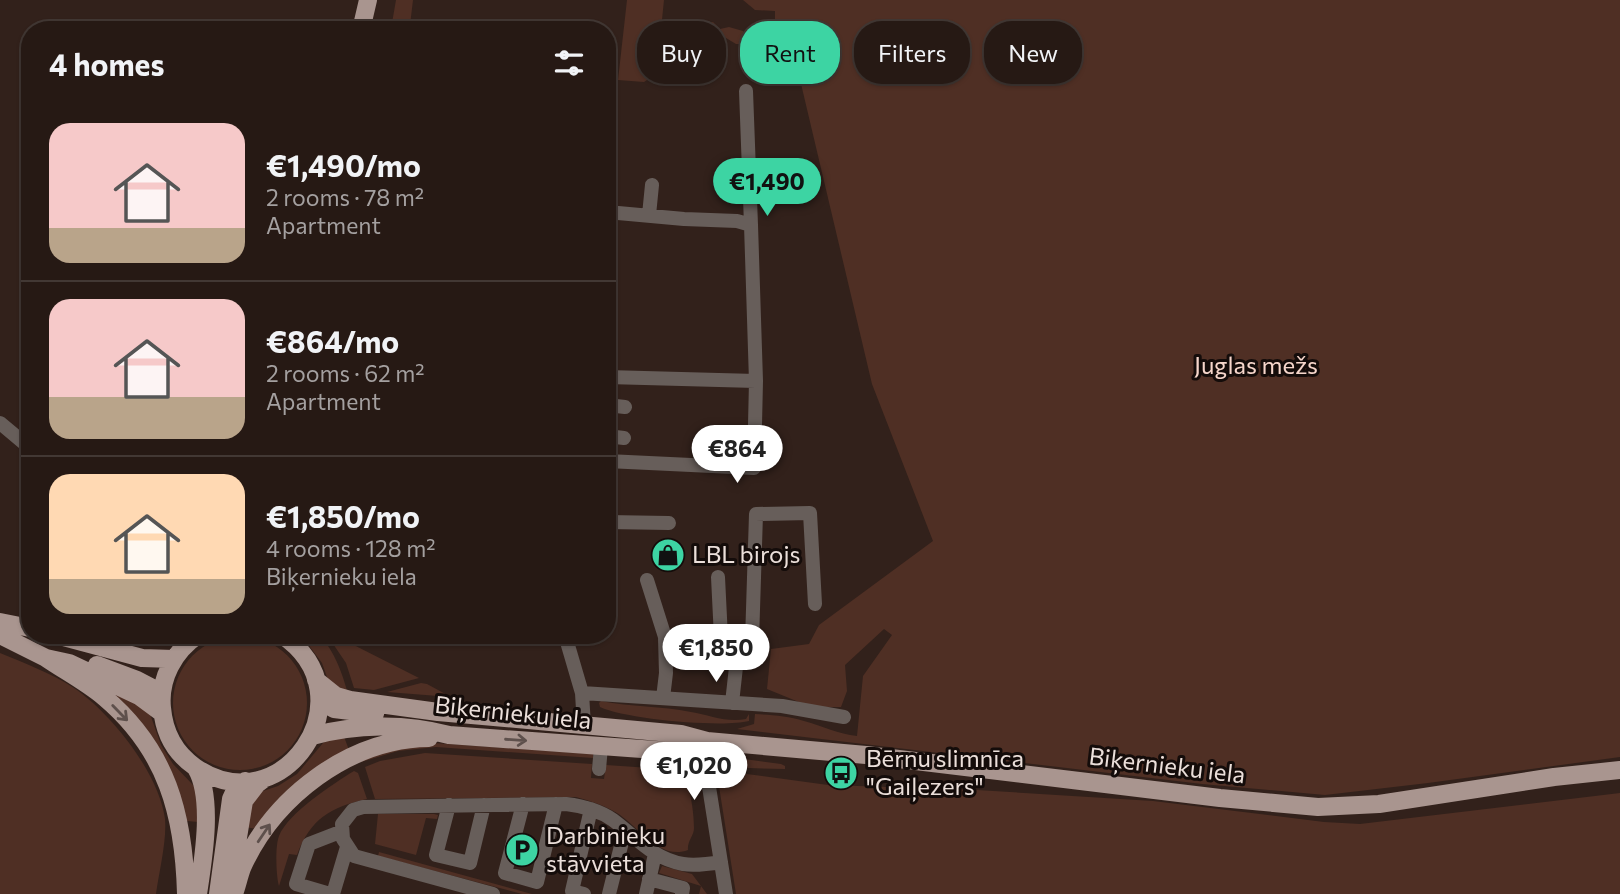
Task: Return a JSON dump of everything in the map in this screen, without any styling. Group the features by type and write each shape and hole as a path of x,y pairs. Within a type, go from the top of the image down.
{"main road":[{"path":"363,21 368,0"},
{"path":"0,622 21,626"},
{"path":"6,638 81,679 120,710 136,730 168,782 181,825 186,894"},
{"path":"28,644 82,659 137,680 162,693"},
{"path":"89,644 142,658 174,659"},
{"path":"188,644 174,659 165,678 162,693 162,713 171,741 185,759 216,778 245,781 265,778"},
{"path":"232,894 244,801 257,783 296,759 312,736 318,716 320,701 316,680 303,654 292,644"},
{"path":"46,658 69,663 130,691 162,713"},
{"name":"Biķernieku iela","path":"316,680 336,696 350,700 438,712 681,734 707,741 866,755 1220,798 1318,807 1378,804 1554,777 1620,770"},
{"name":"Biķernieku iela","path":"320,701 334,709 349,712 400,716 438,712"},
{"path":"584,726 592,746"},
{"name":"Biķernieku iela","path":"312,736 363,727 430,730 449,735 683,752 707,741"},
{"path":"232,894 242,869 279,811 315,779 354,756 374,749 420,738 449,735"},
{"path":"197,768 203,782 206,806 198,894"},
{"path":"218,894 231,799 236,788 245,781"}],"street":[{"path":"616,461 754,468 755,381 746,91"},
{"path":"649,215 652,185"},
{"path":"616,213 737,220 751,225"},
{"path":"616,377 755,381"},
{"path":"616,406 625,407"},
{"path":"0,423 21,440"},
{"path":"616,437 624,438"},
{"path":"689,634 752,641 756,514 810,513 815,604"},
{"path":"616,522 668,523"},
{"path":"718,577 721,638"},
{"path":"647,580 665,637 666,673 663,698"},
{"path":"732,703 738,640"},
{"path":"568,644 582,693 584,726"},
{"path":"555,657 571,656"},
{"path":"582,693 782,706 844,717"},
{"path":"707,741 705,761 726,894"},
{"path":"592,746 599,769"},
{"path":"523,804 505,873 537,882 556,804"},
{"path":"449,806 436,855 470,863 484,805"},
{"path":"494,894 354,856 340,832 345,818 353,810 363,807 577,805 605,815 655,854 683,864 721,862"},
{"path":"584,894 572,891 592,809"},
{"path":"609,894 625,830"},
{"path":"340,832 309,844 296,884 331,894 347,848"},
{"path":"646,894 655,854"},
{"path":"649,879 683,888 682,894"}],"green space":[{"path":"396,0 413,0 410,21 392,21"},
{"path":"627,0 664,0 662,21 637,21 637,81 618,80"},
{"name":"Juglas mežs","path":"743,0 1620,0 1620,757 1325,795 1202,784 737,729 754,724 755,714 774,715 857,736 863,676 892,635 884,629 845,665 847,691 841,707 811,707 767,689 771,649 809,644 819,625 933,541 872,384 801,84 840,84 840,21 775,21 775,11 755,10"},
{"path":"726,28 740,30 740,44 726,38"},
{"path":"208,644 272,644 288,655 302,677 306,690 306,716 296,740 288,751 277,759 253,769 227,769 203,759 192,751 184,740 174,716 174,690 178,677 192,655"},
{"path":"308,644 326,644 337,663 348,694 328,680 322,663"},
{"path":"333,644 352,644 419,678 374,690 354,688 346,663"},
{"path":"0,653 74,688 117,728 143,764 161,801 165,819 164,846 156,894 0,894"},
{"path":"421,683 451,697 387,692"},
{"path":"112,688 149,711 161,745 173,764 194,786 198,822 187,821 110,692"},
{"path":"601,701 680,710 732,720 746,719 749,714 749,721 697,723 651,719 600,707"},
{"path":"343,734 349,750 257,829 244,827 246,812 260,792 278,786 297,774 323,743"},
{"path":"434,743 593,754 593,758 436,747 398,751 361,762 375,753"},
{"path":"425,753 592,764 591,778 604,779 606,765 680,770 689,790 693,814 694,831 688,850 668,851 659,847 617,813 576,797 375,799 365,767 380,761"},
{"path":"737,758 781,764 785,769 748,768 739,763"},
{"path":"354,771 358,773 367,799 343,806 323,816 308,832 297,855 289,854 279,886 277,847 284,827 312,800"},
{"path":"718,772 828,785 977,790 1153,801 1360,824 1620,793 1620,894 736,894"},
{"path":"378,814 438,815 437,819 426,818 416,855 375,844"},
{"path":"379,852 532,894 522,894 378,856"},
{"path":"662,866 692,874 701,886 659,873"},
{"path":"701,886 707,894 699,894"}],"place":[{"name":"LBL birojs","path":"668,555"},
{"name":"Bērnu slimnīca \"Gaiļezers\"","path":"841,773"},
{"name":"Darbinieku stāvvieta","path":"522,850"}]}
